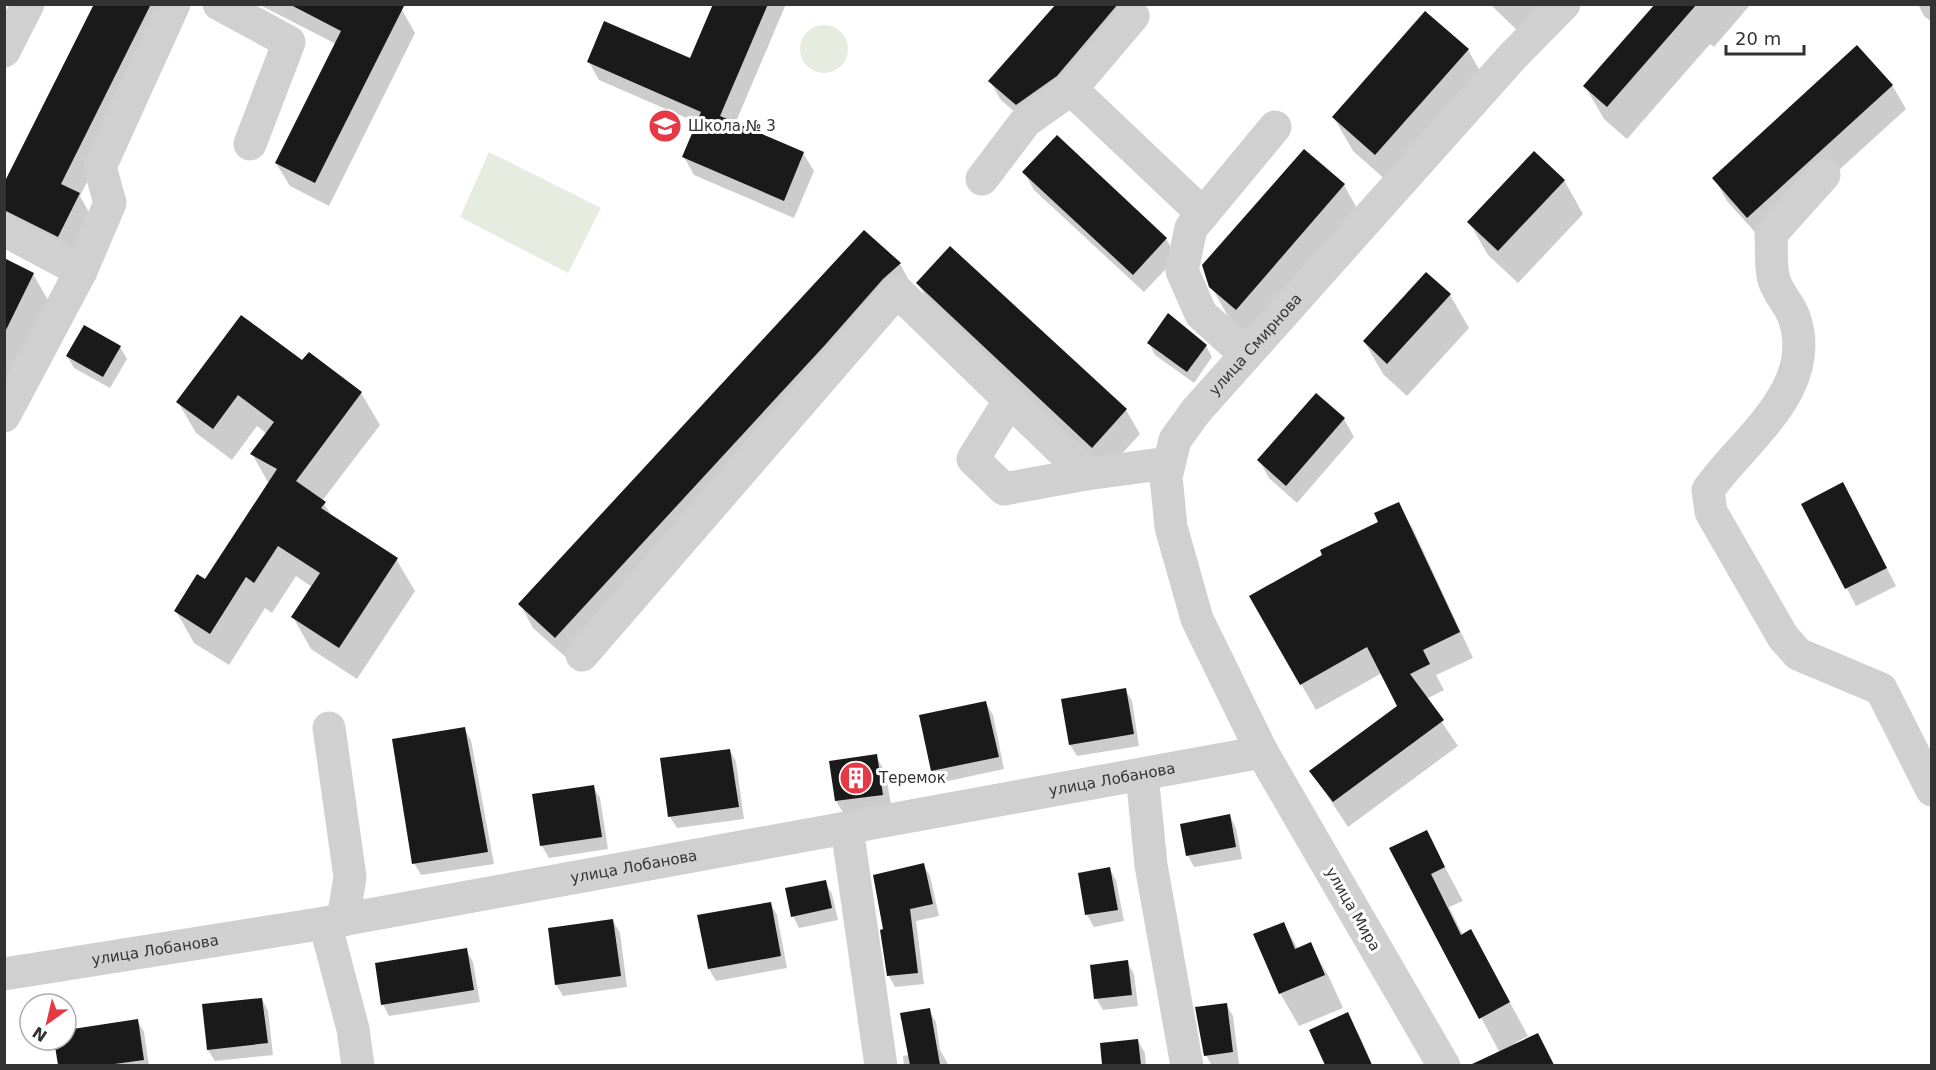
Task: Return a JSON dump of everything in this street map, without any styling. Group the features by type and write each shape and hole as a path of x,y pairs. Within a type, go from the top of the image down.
{"street":[{"path":"4,416 81,271 110,203 100,167 174,4"},
{"path":"219,4 289,42 250,144"},
{"name":"улица Смирнова","path":"1262,752 1197,619 1170,528 1166,477 1175,440 1196,411 1512,57 1564,4"},
{"path":"982,179 1026,121 1071,89 1133,16"},
{"path":"1071,89 1203,214"},
{"path":"1246,355 1201,314 1182,271 1191,228 1275,127"},
{"path":"1824,175 1771,234 1774,280 1794,317 1799,362 1780,403 1757,436 1721,472 1708,490 1711,512 1783,637 1798,654 1881,689 1932,790"},
{"path":"4,230 81,271"},
{"path":"582,655 897,291 1086,474"},
{"path":"1010,400 973,459 1004,489 1086,474 1169,463"},
{"path":"329,728 350,877 334,922 358,1065"},
{"name":"улица Лобанова","path":"4,974 334,922 1262,752"},
{"name":"улица Мира","path":"1262,752 1444,1065"},
{"path":"1142,774 1151,865 1187,1065"},
{"path":"847,828 881,1065"}],"shaded area":[{"path":"824,25 841,32 848,49 841,66 824,73 807,66 800,49 807,32"},
{"path":"489,152 601,208 568,273 460,217"}],"building":[{"path":"94,4 151,4 61,184 80,193 58,237 4,210 4,183"},
{"path":"289,4 405,4 315,183 275,163 341,31"},
{"path":"713,4 768,4 720,116 804,152 784,201 682,157 701,112 587,62 604,21 690,58"},
{"path":"1056,4 1118,4 1057,76 1016,105 988,81"},
{"path":"1655,4 1697,4 1607,107 1583,86"},
{"path":"1425,11 1469,49 1375,155 1332,117"},
{"path":"1857,45 1893,85 1747,218 1712,178"},
{"path":"1057,135 1167,238 1133,275 1022,172"},
{"path":"1304,149 1345,184 1236,310 1209,287 1202,265"},
{"path":"1534,151 1565,180 1498,251 1467,222"},
{"path":"864,230 901,263 883,279 555,638 518,604"},
{"path":"950,246 1127,409 1092,448 916,283"},
{"path":"4,258 34,273 4,334"},
{"path":"1426,272 1451,294 1387,364 1363,341"},
{"path":"1168,313 1207,345 1187,372 1147,343"},
{"path":"241,315 302,360 309,352 362,392 296,481 326,502 321,508 398,558 339,648 291,617 320,573 278,546 254,583 246,577 210,634 174,611 197,574 205,579 277,469 250,454 274,422 238,395 213,429 176,402"},
{"path":"84,325 121,346 103,377 66,356"},
{"path":"1316,393 1345,418 1286,486 1257,460"},
{"path":"1843,482 1887,568 1845,589 1801,504"},
{"path":"1399,502 1460,632 1423,650 1430,664 1410,674 1444,720 1333,802 1309,771 1397,706 1367,647 1300,685 1249,596 1322,555 1320,550 1378,522 1374,513"},
{"path":"1126,688 1134,734 1069,745 1061,699"},
{"path":"986,701 999,757 931,771 919,715"},
{"path":"465,727 488,852 412,864 392,739"},
{"path":"730,749 739,807 668,817 660,758"},
{"name":"Теремок","path":"877,754 883,795 835,801 829,761"},
{"path":"594,785 602,837 540,846 532,794"},
{"path":"1230,814 1236,847 1186,856 1180,824"},
{"path":"1427,830 1445,867 1431,874 1461,935 1471,929 1510,1002 1479,1019 1389,848"},
{"path":"924,863 933,904 910,909 918,973 887,976 880,930 883,929 873,875"},
{"path":"1110,867 1118,910 1085,915 1078,873"},
{"path":"826,880 832,908 791,917 785,888"},
{"path":"771,902 781,956 708,969 697,915"},
{"path":"613,919 621,976 555,985 548,928"},
{"path":"1284,922 1295,949 1311,942 1325,975 1279,994 1253,934"},
{"path":"467,948 474,990 381,1005 375,963"},
{"path":"1128,960 1132,995 1094,999 1090,965"},
{"path":"262,998 268,1043 207,1050 202,1004"},
{"path":"1227,1003 1233,1052 1204,1056 1195,1007"},
{"path":"930,1008 940,1065 910,1065 900,1013"},
{"path":"1348,1012 1372,1065 1325,1065 1309,1030"},
{"path":"138,1019 144,1060 107,1065 58,1065 56,1052 78,1052 78,1028"},
{"path":"1538,1033 1554,1065 1470,1065"},
{"path":"1138,1039 1141,1065 1102,1065 1100,1043"}],"place":[{"name":"Школа № 3","path":"665,126"},
{"name":"Теремок","path":"856,778"}]}
